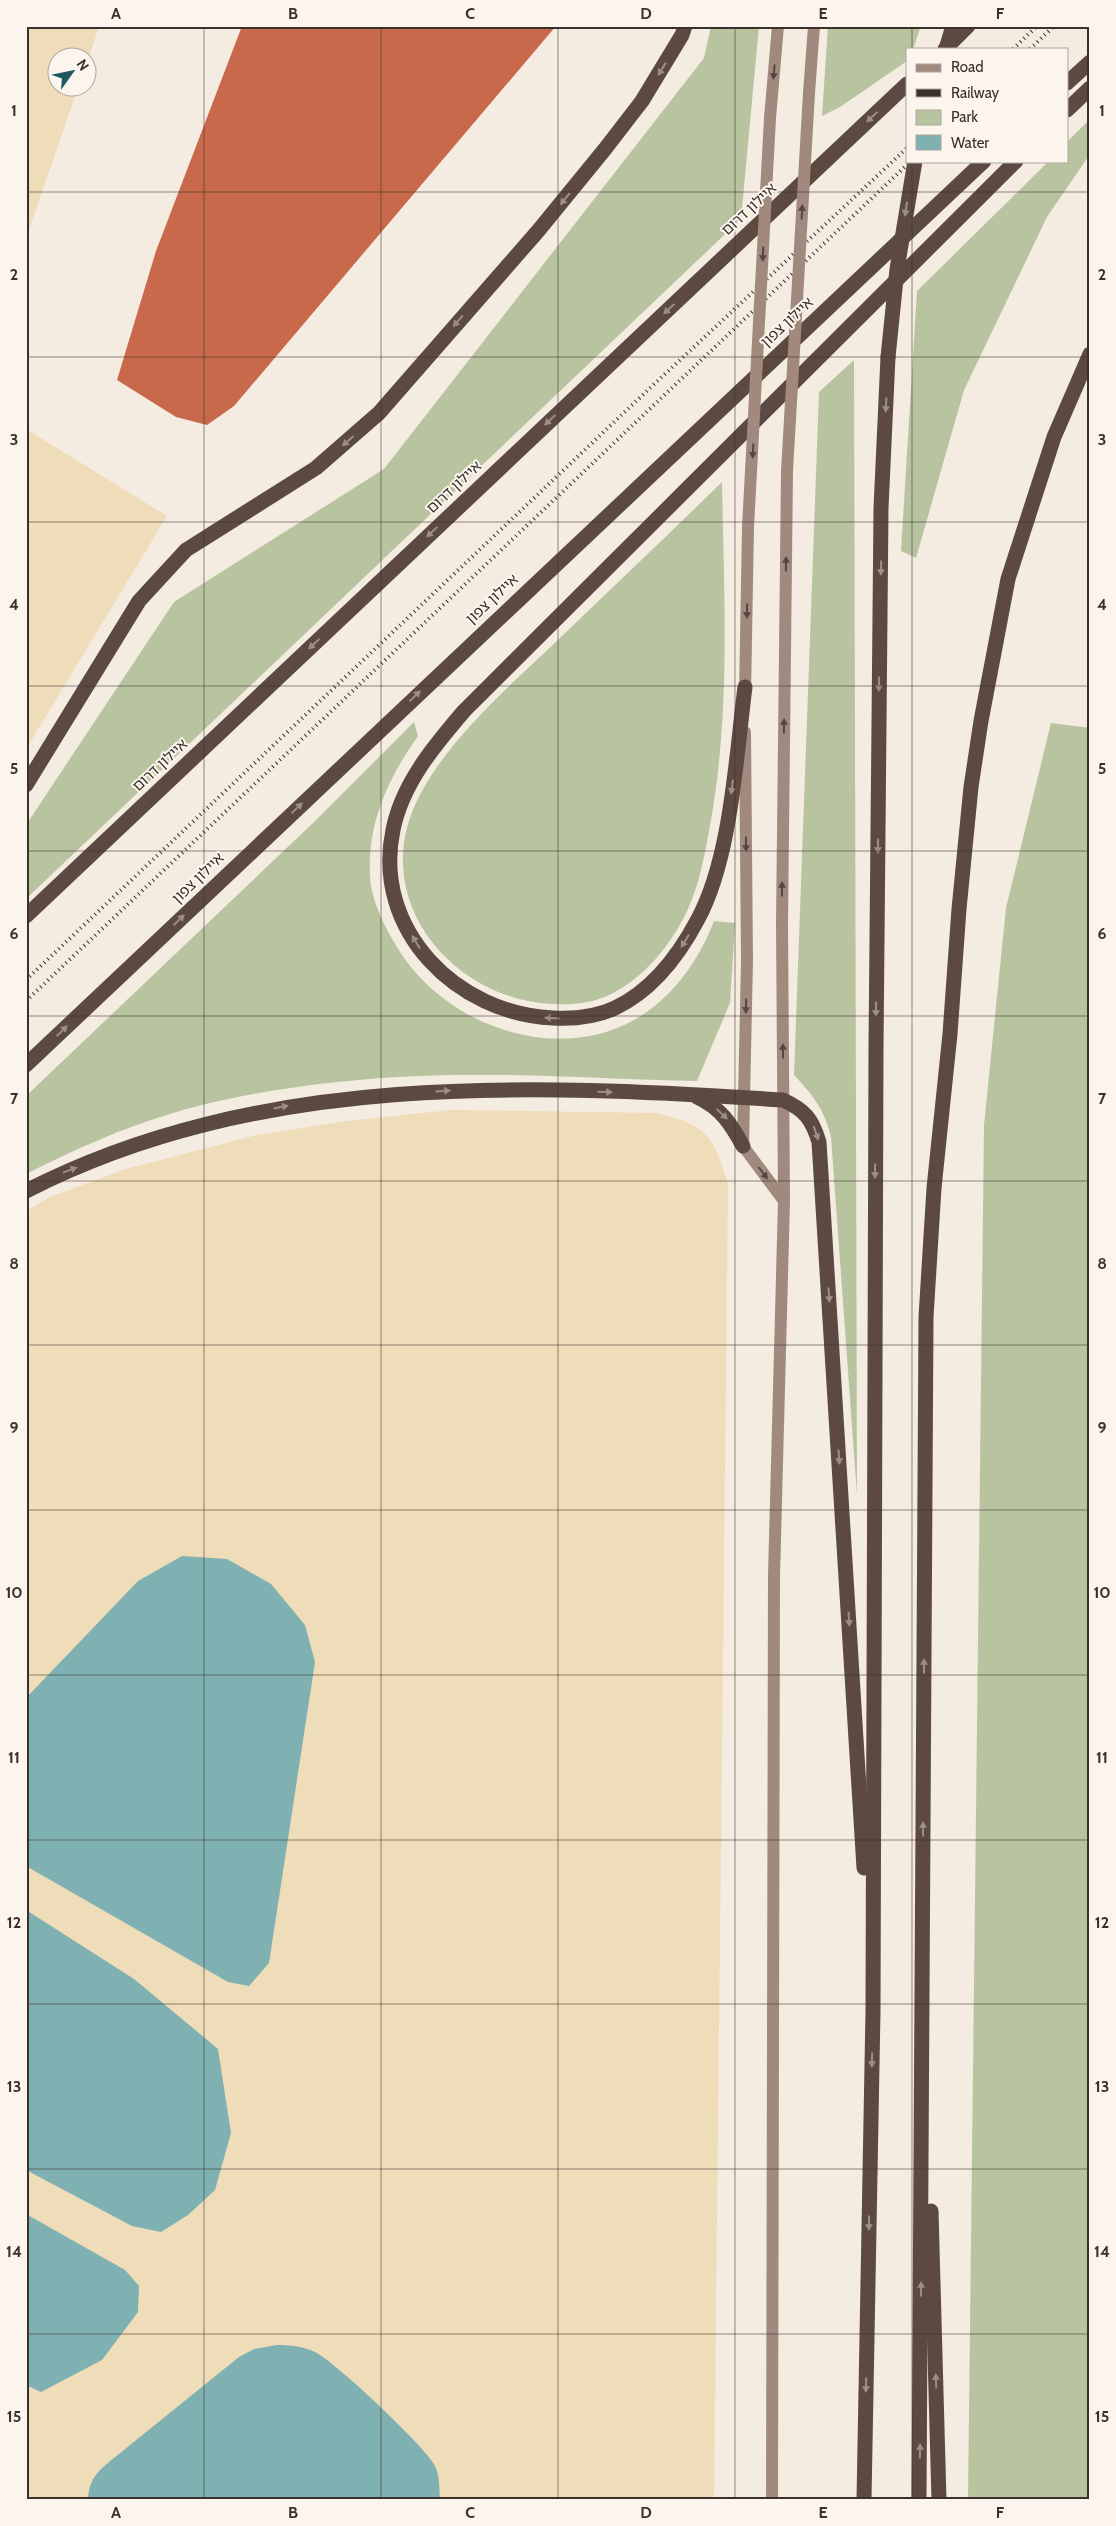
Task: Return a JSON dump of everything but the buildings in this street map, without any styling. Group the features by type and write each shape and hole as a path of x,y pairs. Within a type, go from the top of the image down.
{"highway":[{"path":"26,786 140,601 186,550 316,468 379,413 538,230 605,149 642,102 682,35 685,26"},
{"path":"945,48 954,26"},
{"path":"946,48 968,26"},
{"path":"1068,82 1090,62"},
{"name":"איילון דרום","path":"26,916 906,85"},
{"path":"1068,109 1090,88"},
{"path":"864,2500 873,2011 876,1017 881,508 888,357 897,269 915,162"},
{"name":"איילון צפון","path":"26,1065 983,162"},
{"path":"745,687 728,822 709,895 699,917 677,955 651,984 624,1003 602,1013 567,1019 522,1015 480,1001 451,980 424,954 402,917 394,897 389,875 389,857 395,822 408,788 419,768 464,711 1015,162"},
{"path":"919,2500 926,1317 935,1179 950,1034 959,909 971,787 994,645 1008,579 1054,437 1090,354"},
{"path":"26,1191 61,1173 160,1138 234,1116 296,1104 455,1090 689,1094 783,1100 799,1107 808,1116 819,1142 873,2011"},
{"path":"689,1094 711,1103 729,1120 743,1146"},
{"path":"923,1860 939,2500"}],"street":[{"path":"778,26 770,118 748,527 745,687 747,961 743,1146 784,1201"},
{"path":"772,2500 774,1576 784,1201 782,923 787,471 814,26"}],"green space":[{"path":"711,26 759,26 741,219 26,899 26,825 174,602 384,469 704,58"},
{"path":"828,26 921,26 913,48 906,48 906,62 840,107 822,116"},
{"path":"1090,119 1090,154 1047,217 964,390 916,558 901,551 917,291 1048,162 1068,162 1068,141"},
{"path":"854,360 857,1495 831,1137 817,1103 794,1075 819,392"},
{"path":"722,482 725,613 721,745 705,851 698,881 688,909 674,935 655,960 633,981 607,996 581,1003 554,1004 519,999 487,987 458,968 434,944 416,916 405,885 403,851 411,815 423,790 438,766 476,719"},
{"path":"414,722 418,736 389,784 376,819 370,856 371,885 378,911 394,942 412,969 436,992 463,1011 493,1026 525,1035 558,1039 590,1036 622,1026 638,1018 653,1007 679,982 689,968 699,953 714,921 735,923 730,1003 697,1081 465,1075 394,1077 318,1084 243,1096 173,1113 135,1125 98,1140 26,1174 26,1096 314,822"},
{"path":"1051,723 1090,728 1090,2500 968,2500 984,1125 1006,908"}],"sand":[{"path":"26,26 99,26 92,48 48,48 48,98 75,98 26,238"},
{"path":"26,429 167,516 26,749"},
{"path":"451,1110 655,1113 672,1117 697,1127 705,1134 712,1143 723,1167 728,1184 714,2500 26,2500 26,1211 50,1197 126,1169 253,1136 346,1121"}],"water":[{"path":"182,1556 227,1559 271,1584 305,1625 315,1662 269,1963 249,1986 228,1982 26,1866 26,1698 138,1581"},
{"path":"26,1910 134,1979 218,2049 231,2133 215,2190 188,2215 161,2232 132,2226 26,2170"},
{"path":"26,2214 125,2270 139,2286 138,2312 102,2360 41,2392 26,2385"},
{"path":"277,2345 296,2346 315,2352 325,2358 379,2405 428,2456 435,2466 439,2478 440,2500 88,2500 92,2480 108,2463 239,2357 254,2349"}],"railway":[{"path":"1014,48 1037,26"},
{"path":"1031,48 1054,26"},
{"path":"26,980 649,389 906,149"},
{"path":"26,1001 910,162"}]}
